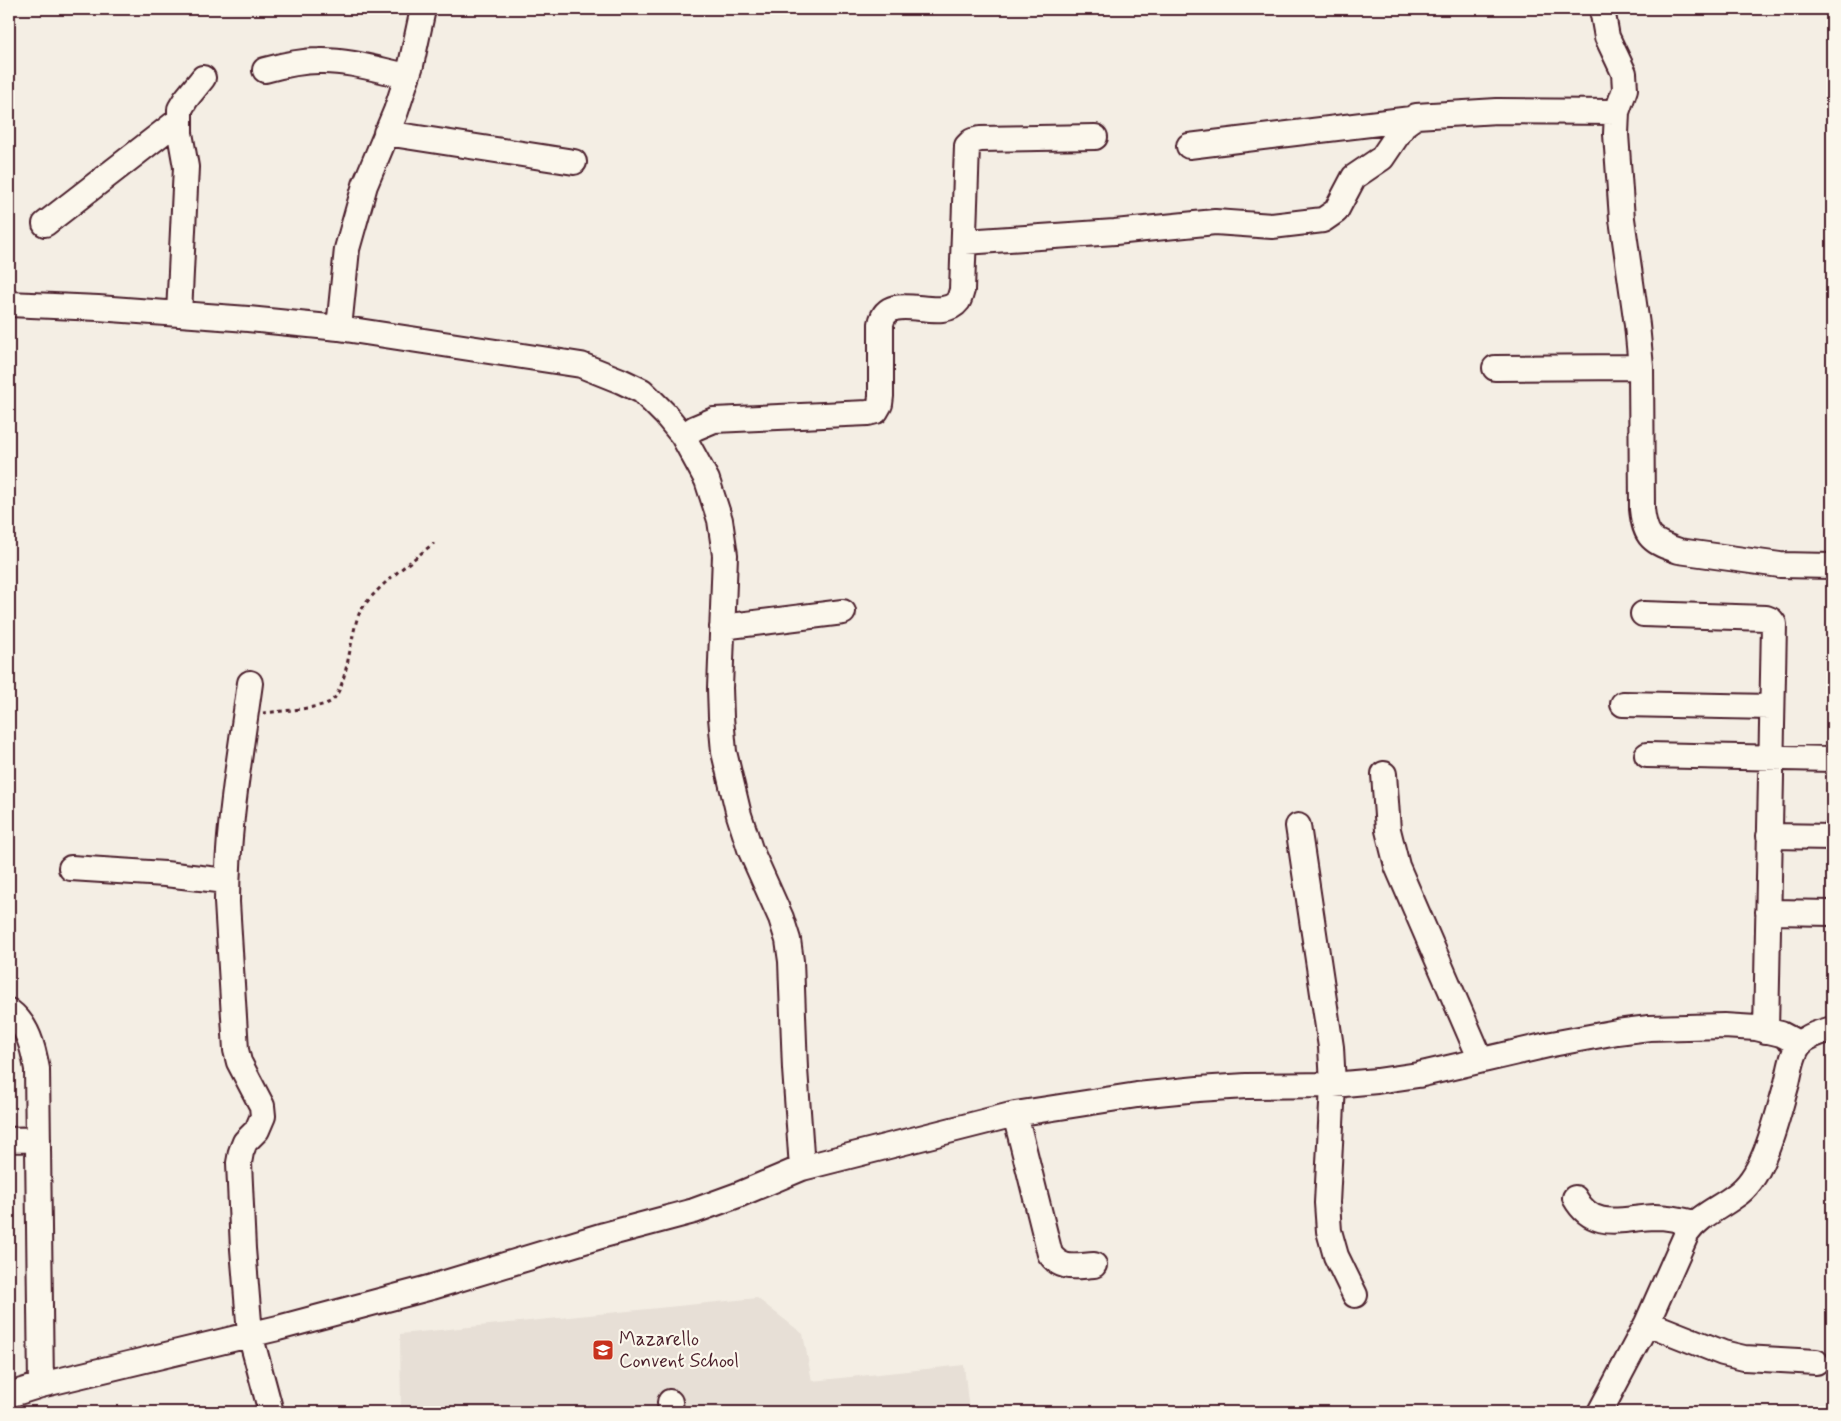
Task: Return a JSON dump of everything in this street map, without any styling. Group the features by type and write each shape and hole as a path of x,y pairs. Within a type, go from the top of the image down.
{"street":[{"path":"339,328 347,249 366,186 407,76 423,9"},
{"path":"1602,9 1608,37 1624,73 1625,89 1617,112 1616,134 1622,219 1641,368 1643,433 1642,509 1643,522 1649,537 1663,546 1679,551 1780,565 1832,566"},
{"path":"266,70 288,64 320,60 407,76"},
{"path":"179,314 186,167 179,120 180,109 203,78"},
{"path":"1188,146 1411,119 1424,115 1497,111 1617,112"},
{"path":"965,242 1115,232 1215,222 1272,226 1323,220 1336,211 1354,177 1376,164 1382,158 1405,124 1411,119"},
{"path":"45,224 179,120"},
{"path":"386,133 574,162"},
{"path":"683,436 695,428 714,420 868,414 876,411 880,404 881,396 882,317 889,310 900,307 935,309 952,306 958,301 962,290 967,146 980,139 1095,137"},
{"path":"9,304 98,308 339,328 581,365 642,391 665,414 683,436 707,480 720,520 725,555 721,717 724,752 750,848 781,918 788,940 791,961 795,1069 802,1168"},
{"path":"1495,368 1641,368"},
{"path":"722,627 843,612"},
{"path":"1643,614 1758,618 1771,620 1774,630 1766,1031"},
{"path":"250,683 235,792 227,881 236,1050 239,1062 262,1106 263,1116 257,1130 245,1142 240,1152 239,1162 250,1334 271,1412"},
{"path":"1623,704 1771,708"},
{"path":"1646,755 1832,759"},
{"path":"1384,774 1388,830 1397,866 1481,1060"},
{"path":"1298,826 1327,1018 1333,1085 1327,1194 1329,1231 1336,1256 1355,1295"},
{"path":"1769,836 1832,837"},
{"path":"71,868 150,873 227,881"},
{"path":"1768,912 1832,913"},
{"path":"9,1011 27,1032 33,1048 37,1069 41,1385"},
{"path":"9,1395 41,1385 432,1287 604,1235 694,1211 802,1168 1015,1114 1137,1095 1246,1086 1333,1085 1418,1075 1552,1044 1650,1028 1724,1026 1756,1028 1781,1034 1800,1044"},
{"path":"1600,1412 1647,1324 1687,1233 1694,1223 1736,1196 1745,1188 1764,1157 1800,1044 1809,1037 1832,1029"},
{"path":"1015,1114 1050,1254 1055,1262 1061,1265 1094,1266"},
{"path":"9,1140 38,1139"},
{"path":"1575,1198 1585,1212 1600,1220 1613,1221 1658,1217 1694,1223"},
{"path":"1647,1324 1723,1354 1744,1358 1816,1362"}],"path":[{"path":"246,716 330,703 336,697 342,685 355,626 366,603 434,543"}],"shaded area":[{"name":"Mazarello Convent School","path":"757,1298 803,1334 812,1381 964,1365 969,1412 401,1412 400,1334"}],"place":[{"name":"Mazarello Convent School","path":"603,1350"}]}
